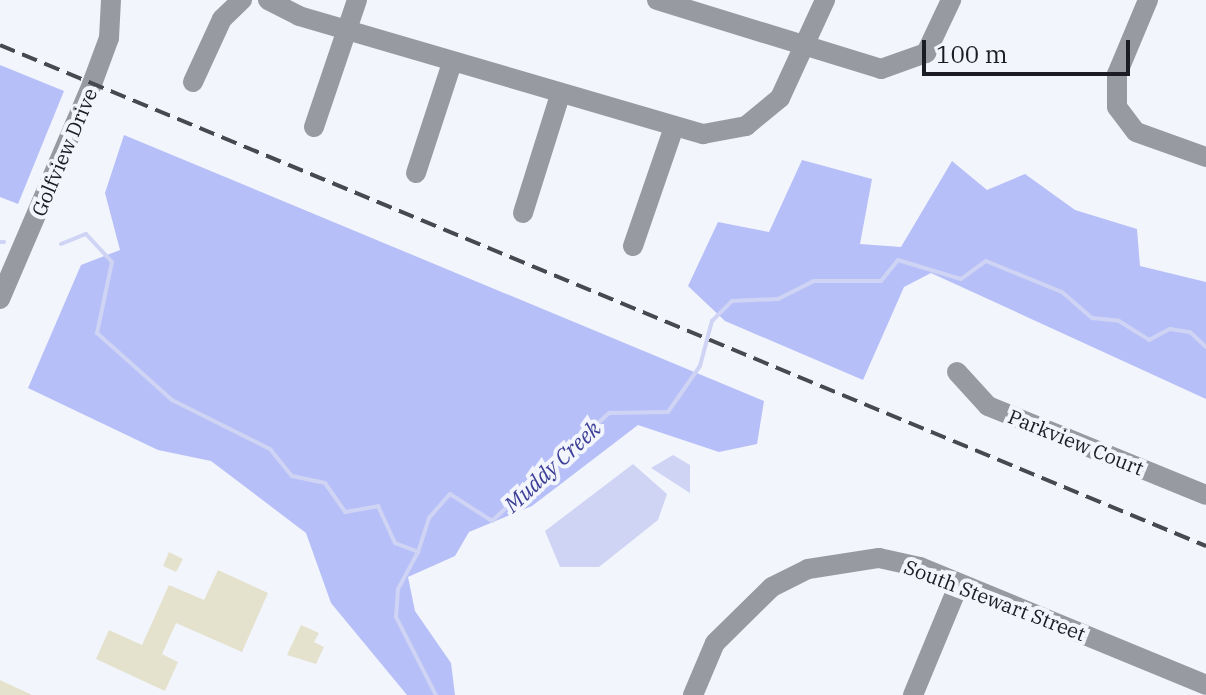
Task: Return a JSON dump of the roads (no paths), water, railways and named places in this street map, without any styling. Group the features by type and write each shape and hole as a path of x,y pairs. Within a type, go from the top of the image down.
{"street":[{"name":"Golfview Drive","path":"0,299 92,84 109,38 111,0"},
{"path":"193,82 222,19 242,0"},
{"path":"268,0 346,29 673,130 713,134 758,119 785,90 825,0"},
{"path":"314,127 357,0"},
{"path":"657,0 868,67 901,67 926,53 951,0"},
{"path":"1148,0 1117,74 1117,107 1136,132 1206,157"},
{"path":"416,173 452,63"},
{"path":"523,213 560,95"},
{"path":"633,246 673,130"},
{"name":"Parkview Court","path":"957,372 988,406 1206,495"},
{"name":"South Stewart Street","path":"693,695 715,643 737,615 808,569 879,558 959,584 1206,685"},
{"path":"913,695 959,584"}],"waterway":[{"name":"Muddy Creek","path":"61,244 86,234 112,262 97,333 172,400 270,449 292,476 325,483 345,512 378,506 395,543 418,552 429,518 450,494 492,521 609,413 668,412 700,366 712,321 732,301 778,299 814,281 881,281 898,260 961,279 986,261 1062,292 1092,318 1119,321 1149,340 1170,329 1190,332 1206,347"},
{"path":"418,552 398,589 396,617 436,695"}],"railway":[{"path":"0,45 1206,546"}]}
